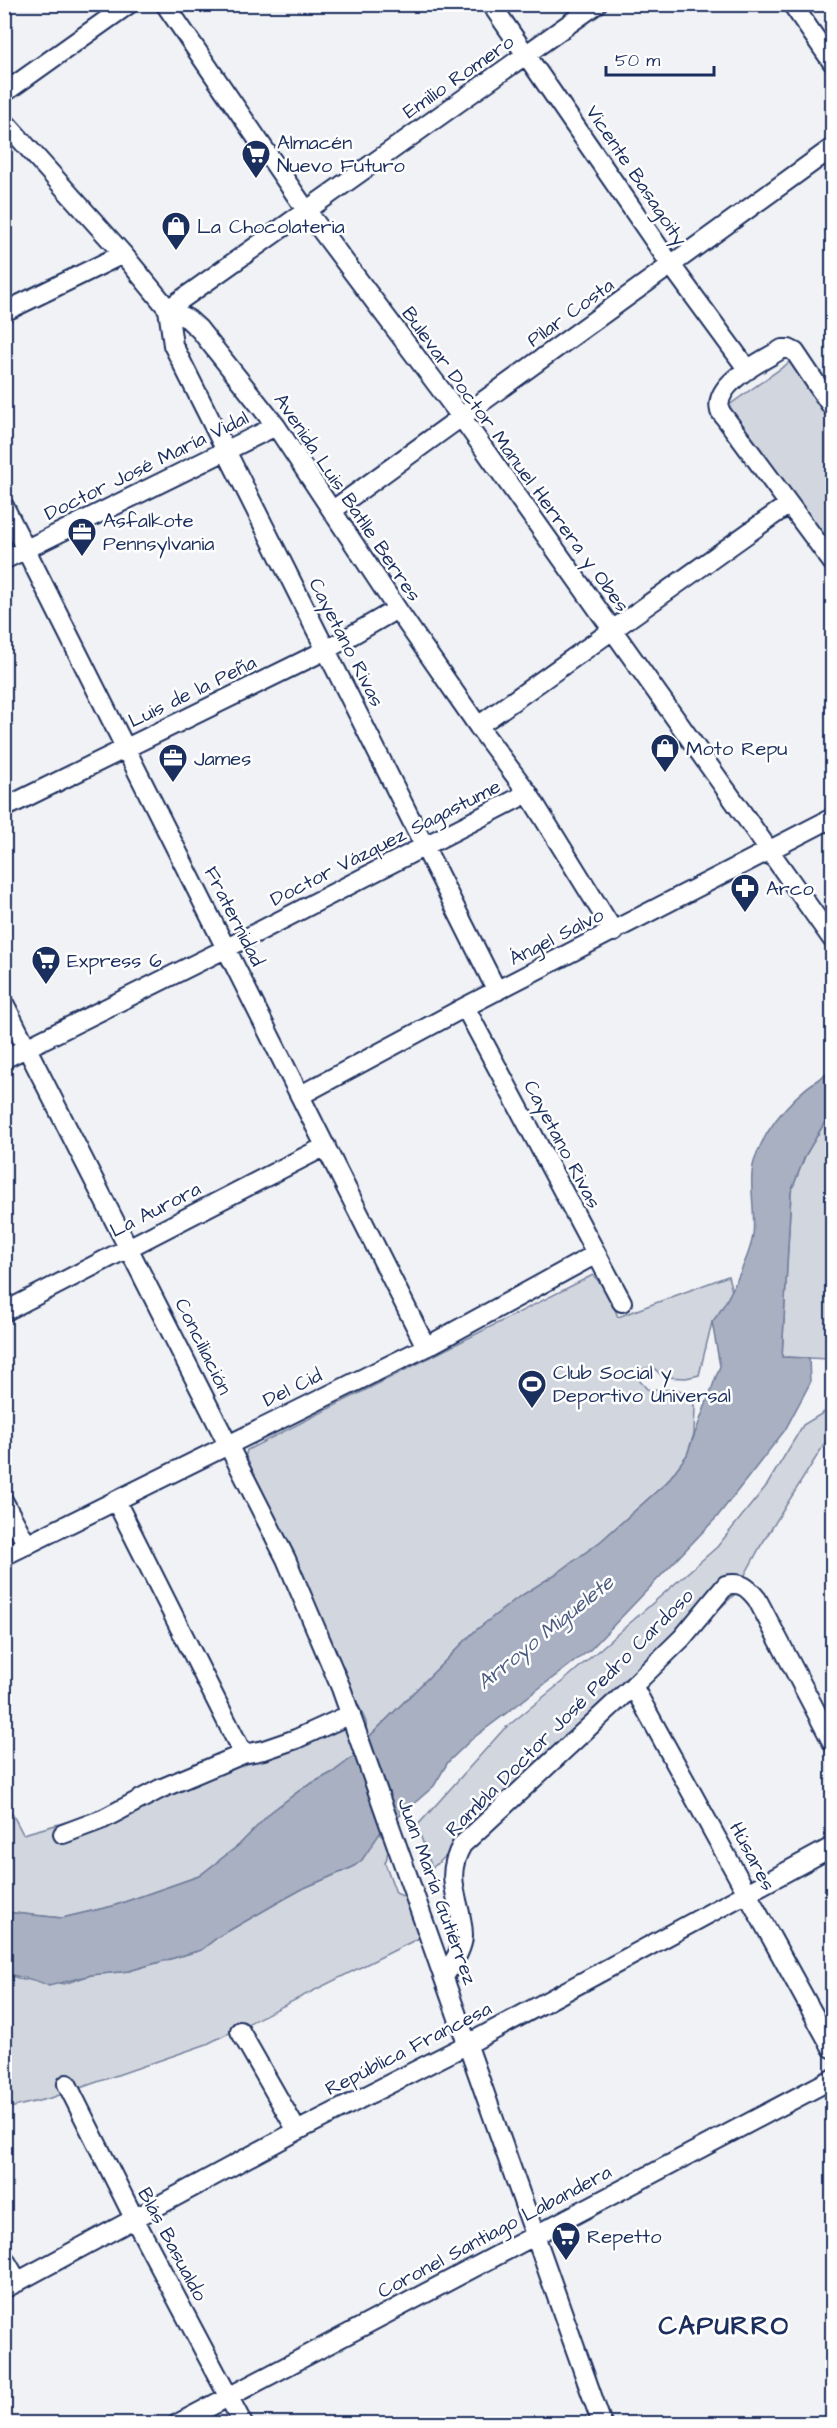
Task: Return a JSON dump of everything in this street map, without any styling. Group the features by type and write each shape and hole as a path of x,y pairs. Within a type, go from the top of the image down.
{"street":[{"path":"4,93 129,4"},
{"name":"Bulevar Doctor Manuel Herrera y Obes","path":"165,4 306,210 462,418 832,939"},
{"name":"Vicente Basagoity","path":"491,4 672,265 748,370"},
{"name":"Emilio Romero","path":"168,309 597,4"},
{"path":"792,4 832,62"},
{"name":"Avenida Luis Batlle Berres","path":"4,121 123,254 168,309 188,319 199,329 276,426 397,609 528,794 614,932"},
{"name":"Pilar Costa","path":"333,510 832,148"},
{"path":"4,312 123,254"},
{"name":"Cayetano Rivas","path":"168,309 173,345 497,991"},
{"path":"832,407 795,352 789,349 782,349 725,387 718,403 720,411 832,562"},
{"name":"Doctor José María Vidal","path":"4,560 276,426"},
{"path":"478,726 789,504"},
{"name":"Fraternidad","path":"4,506 426,1347"},
{"name":"Luis de la Peña","path":"4,808 326,650 397,609"},
{"name":"Doctor Vázquez Sagastume","path":"4,1059 528,794"},
{"name":"Ángel Salvo","path":"301,1095 465,1007 832,818"},
{"name":"Conciliación","path":"4,1004 130,1248 286,1559 354,1721"},
{"name":"Cayetano Rivas","path":"465,1007 622,1302"},
{"name":"La Aurora","path":"4,1312 326,1146"},
{"name":"Del Cid","path":"4,1556 426,1347 596,1254"},
{"path":"116,1501 243,1754"},
{"path":"4,1502 27,1545"},
{"name":"Rambla Doctor José Pedro Cardoso","path":"444,1977 456,1957 463,1935 452,1878 454,1861 462,1845 682,1638 726,1585 740,1584 748,1588 757,1599 832,1742"},
{"name":"Húsares","path":"633,1686 832,2048"},
{"path":"63,1834 103,1819 160,1789 243,1754 264,1750 354,1721"},
{"name":"Juan María Gutiérrez","path":"354,1721 602,2424"},
{"name":"República Francesa","path":"11,2285 832,1847"},
{"path":"240,2031 297,2131"},
{"name":"Coronel Santiago Labandera","path":"177,2424 832,2079"},
{"name":"Blás Basualdo","path":"66,2084 243,2424"},
{"path":"4,2258 11,2285"}],"shaded area":[{"path":"790,362 832,421 832,548 725,408"},
{"path":"832,1110 832,1359 782,1357 791,1192 805,1156"},
{"path":"593,1275 608,1292 618,1317 728,1276 732,1291 723,1310 712,1322 699,1375 686,1378 663,1377 652,1366 638,1371 639,1380 647,1389 679,1390 687,1394 695,1407 694,1434 687,1455 667,1482 601,1541 559,1572 516,1599 475,1631 367,1739 366,1722 245,1458 247,1450"},
{"path":"826,1411 832,1420 832,1432 760,1547 734,1595 659,1666 621,1707 432,1868 417,1826 503,1730 568,1677 717,1547 767,1485 803,1425"},
{"path":"345,1722 352,1735 355,1756 333,1772 303,1788 271,1812 239,1845 199,1876 113,1906 62,1918 5,1912 4,1798 23,1834 142,1801 263,1757"},
{"path":"371,1822 387,1846 385,1863 396,1893 409,1899 421,1937 207,2044 51,2098 5,2109 4,1973 23,1980 35,1979 64,1984 91,1975 129,1971 201,1950 218,1937 304,1888 353,1867"}],"water":[{"name":"Arroyo Miguelete","path":"832,1071 832,1110 805,1156 791,1192 782,1357 809,1358 810,1383 785,1430 717,1517 591,1649 472,1739 448,1762 434,1786 380,1833 362,1860 353,1867 304,1888 218,1937 201,1950 129,1971 91,1975 49,1986 5,1973 4,1912 62,1918 113,1906 199,1876 239,1845 271,1812 303,1788 333,1772 354,1756 367,1739 475,1631 516,1599 559,1572 601,1541 667,1482 687,1455 720,1366 712,1322 730,1293 751,1244 754,1227 752,1170 759,1148 766,1134 785,1109 807,1087"}],"place":[{"name":"Almacén Nuevo Futuro","path":"256,180"},
{"name":"La Chocolateria","path":"176,252"},
{"name":"Asfalkote Pennsylvania","path":"82,558"},
{"name":"Moto Repu","path":"665,774"},
{"name":"James","path":"173,784"},
{"name":"Arco","path":"745,914"},
{"name":"Express 6","path":"46,986"},
{"name":"Club Social y Deportivo Universal","path":"532,1410"},
{"name":"Repetto","path":"566,2262"}],"district":[{"name":"CAPURRO","path":"724,2325"}]}
